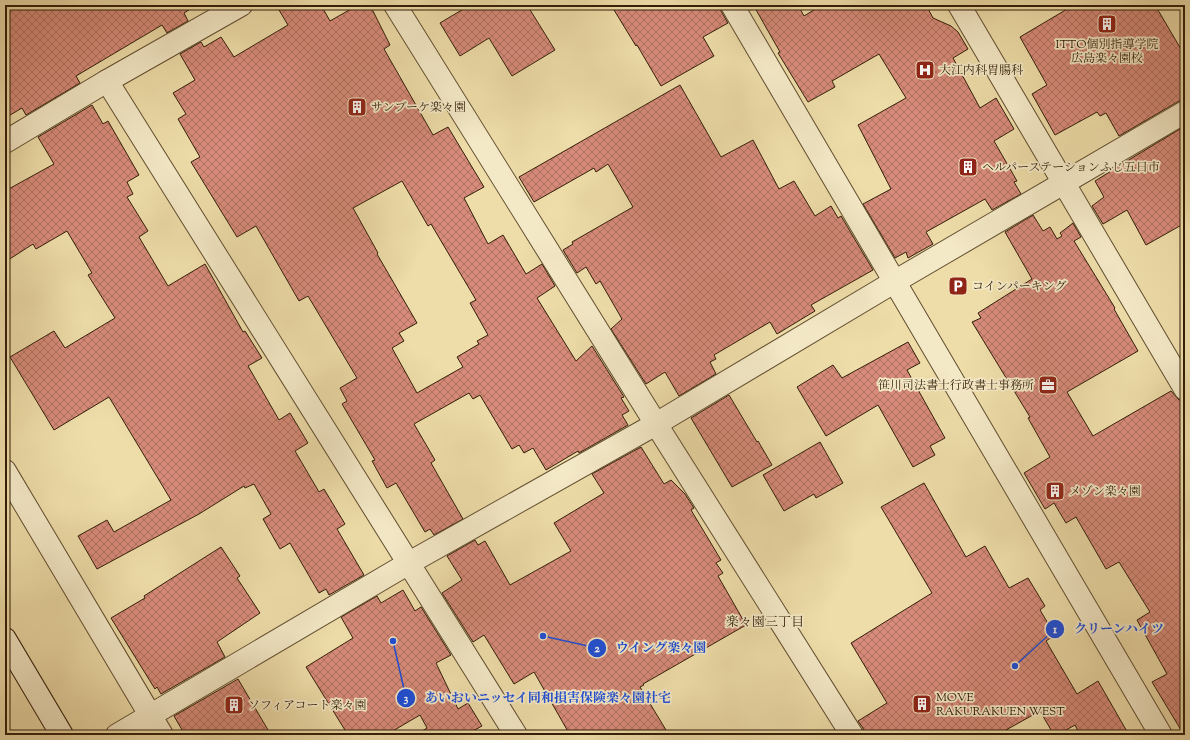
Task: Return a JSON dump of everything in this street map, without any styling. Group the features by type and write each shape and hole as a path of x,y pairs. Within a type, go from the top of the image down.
{"street":[{"path":"5,142 107,80 241,5"},
{"path":"395,5 852,735"},
{"path":"732,5 1161,735"},
{"path":"959,5 1185,389"},
{"path":"107,80 516,735"},
{"path":"116,735 151,716 408,563 656,424 894,282 1185,112"},
{"path":"5,471 162,735"},
{"path":"5,639 62,735"}],"building":[{"path":"5,5 197,5 184,13 188,21 167,33 162,25 76,76 80,83 26,115 22,108 5,118"},
{"path":"276,5 321,5 330,21 358,5 370,5 390,45 384,49 433,135 448,127 484,187 464,198 488,244 503,235 526,274 542,264 555,286 537,298 576,361 592,346 624,397 621,398 629,411 622,415 628,425 579,453 578,451 546,470 533,448 524,453 519,445 512,449 480,395 473,399 469,393 414,424 435,460 431,463 463,519 434,535 430,529 425,532 396,483 387,488 372,461 375,460 342,404 347,401 340,388 357,378 308,296 299,301 256,226 237,237 191,162 200,157 178,119 186,114 173,93 195,80 180,54 201,42 204,47 221,37 234,57 288,25","holes":["402,181 428,226 431,224 476,300 470,303 488,335 477,341 479,344 457,357 463,367 417,393 392,348 404,341 399,333 417,323 377,254 378,253 353,208"]},
{"path":"470,5 527,5 555,50 512,76 489,38 460,56 440,23"},
{"path":"611,5 720,5 721,11 728,23 703,37 714,56 661,86"},
{"path":"746,5 798,5 804,16 822,5 926,5 933,18 951,26 958,32 968,49 953,58 980,108 996,98 1014,129 994,141 1017,181 1014,182 1021,194 992,210 985,199 926,232 933,244 908,258 906,252 895,258 863,204 891,189 858,125 906,98 879,54 832,81 835,87 808,102 778,53 780,52 755,8 750,10"},
{"path":"1074,5 1155,5 1185,56 1185,100 1179,101 1119,136 1106,113 1100,116 1097,112 1055,135 1032,94 1047,85 1020,37"},
{"path":"680,85 721,157 753,140 779,189 794,181 815,216 831,206 838,218 841,216 873,270 811,305 815,311 777,334 770,322 714,355 716,359 710,362 716,374 679,396 665,372 646,384 611,329 622,319 600,281 596,284 586,267 577,273 563,250 573,244 572,242 633,207 608,164 596,172 594,168 534,202 519,177"},
{"path":"92,105 103,124 108,121 139,175 127,182 133,194 127,197 148,231 139,237 168,286 205,264 243,332 245,331 262,358 248,366 279,420 290,413 308,443 295,451 319,492 324,489 345,524 337,529 364,575 329,595 326,589 319,593 290,543 280,549 263,519 271,514 254,484 245,488 244,486 199,514 97,569 78,536 107,520 114,532 171,500 109,397 54,430 10,357 54,331 65,348 115,318 88,275 92,273 67,231 36,249 33,244 5,262 5,191 54,164 38,137"},
{"path":"1185,126 1185,223 1146,245 1127,210 1103,224 1092,206 1104,197 1095,181"},
{"path":"1033,215 1043,231 1050,227 1057,239 1062,236 1060,233 1073,223 1081,237 1074,241 1115,308 1114,309 1138,351 1067,392 1093,436 1171,391 1179,400 1185,401 1185,735 1152,682 1167,674 1137,620 1150,612 1119,562 1106,569 1076,517 1066,523 1054,503 1045,509 1024,473 1050,457 1028,418 1030,417 972,322 981,318 978,313 1032,279 1005,232"},
{"path":"908,342 920,363 907,370 945,438 930,446 935,455 913,467 878,405 826,436 797,387 833,365 842,378"},
{"path":"729,395 772,465 732,487 691,418"},
{"path":"820,442 843,483 816,498 814,494 784,511 763,475"},
{"path":"641,447 664,484 671,480 685,494 694,508 691,510 721,560 716,563 723,573 718,576 746,625 640,687 669,735 570,735 534,672 514,684 484,635 473,642 442,593 462,580 447,556 475,540 478,545 485,541 510,585 571,551 554,523 604,493 592,474"},
{"path":"924,483 966,557 985,546 1009,588 1028,578 1045,606 1040,610 1055,635 1046,641 1077,694 1098,681 1129,735 1080,735 1075,725 1057,735 1054,735 1040,711 997,735 864,735 863,728 858,721 887,703 851,643 932,593 881,507"},
{"path":"221,547 240,576 237,578 260,613 217,642 225,657 161,694 157,687 155,689 111,618 145,598 144,596"},
{"path":"403,590 415,611 421,607 451,655 436,663 458,709 468,703 482,726 469,733 470,735 416,735 427,728 420,715 386,735 348,735 306,667 353,638 341,617 377,596 381,603"},
{"name":"ソフィアコート楽々園","path":"238,679 271,735 185,735 174,716"}],"place":[{"name":"ITTO個別指導学院 広島楽々園校","path":"1107,24"},
{"name":"大江内科胃腸科","path":"925,70"},
{"name":"サンブーケ楽々園","path":"357,107"},
{"name":"ヘルパーステーションふじ五日市","path":"968,167"},
{"name":"コインパーキング","path":"958,286"},
{"name":"笹川司法書士行政書士事務所","path":"1048,385"},
{"name":"メゾン楽々園","path":"1055,491"},
{"name":"ウイング楽々園","path":"543,636"},
{"name":"あいおいニッセイ同和損害保険楽々園社宅","path":"393,641"},
{"name":"クリーンハイツ","path":"1015,666"},
{"name":"MOVE RAKURAKUEN WEST","path":"922,704"},
{"name":"ソフィアコート楽々園","path":"234,705"}],"district":[{"name":"楽々園三丁目","path":"765,621"}]}
